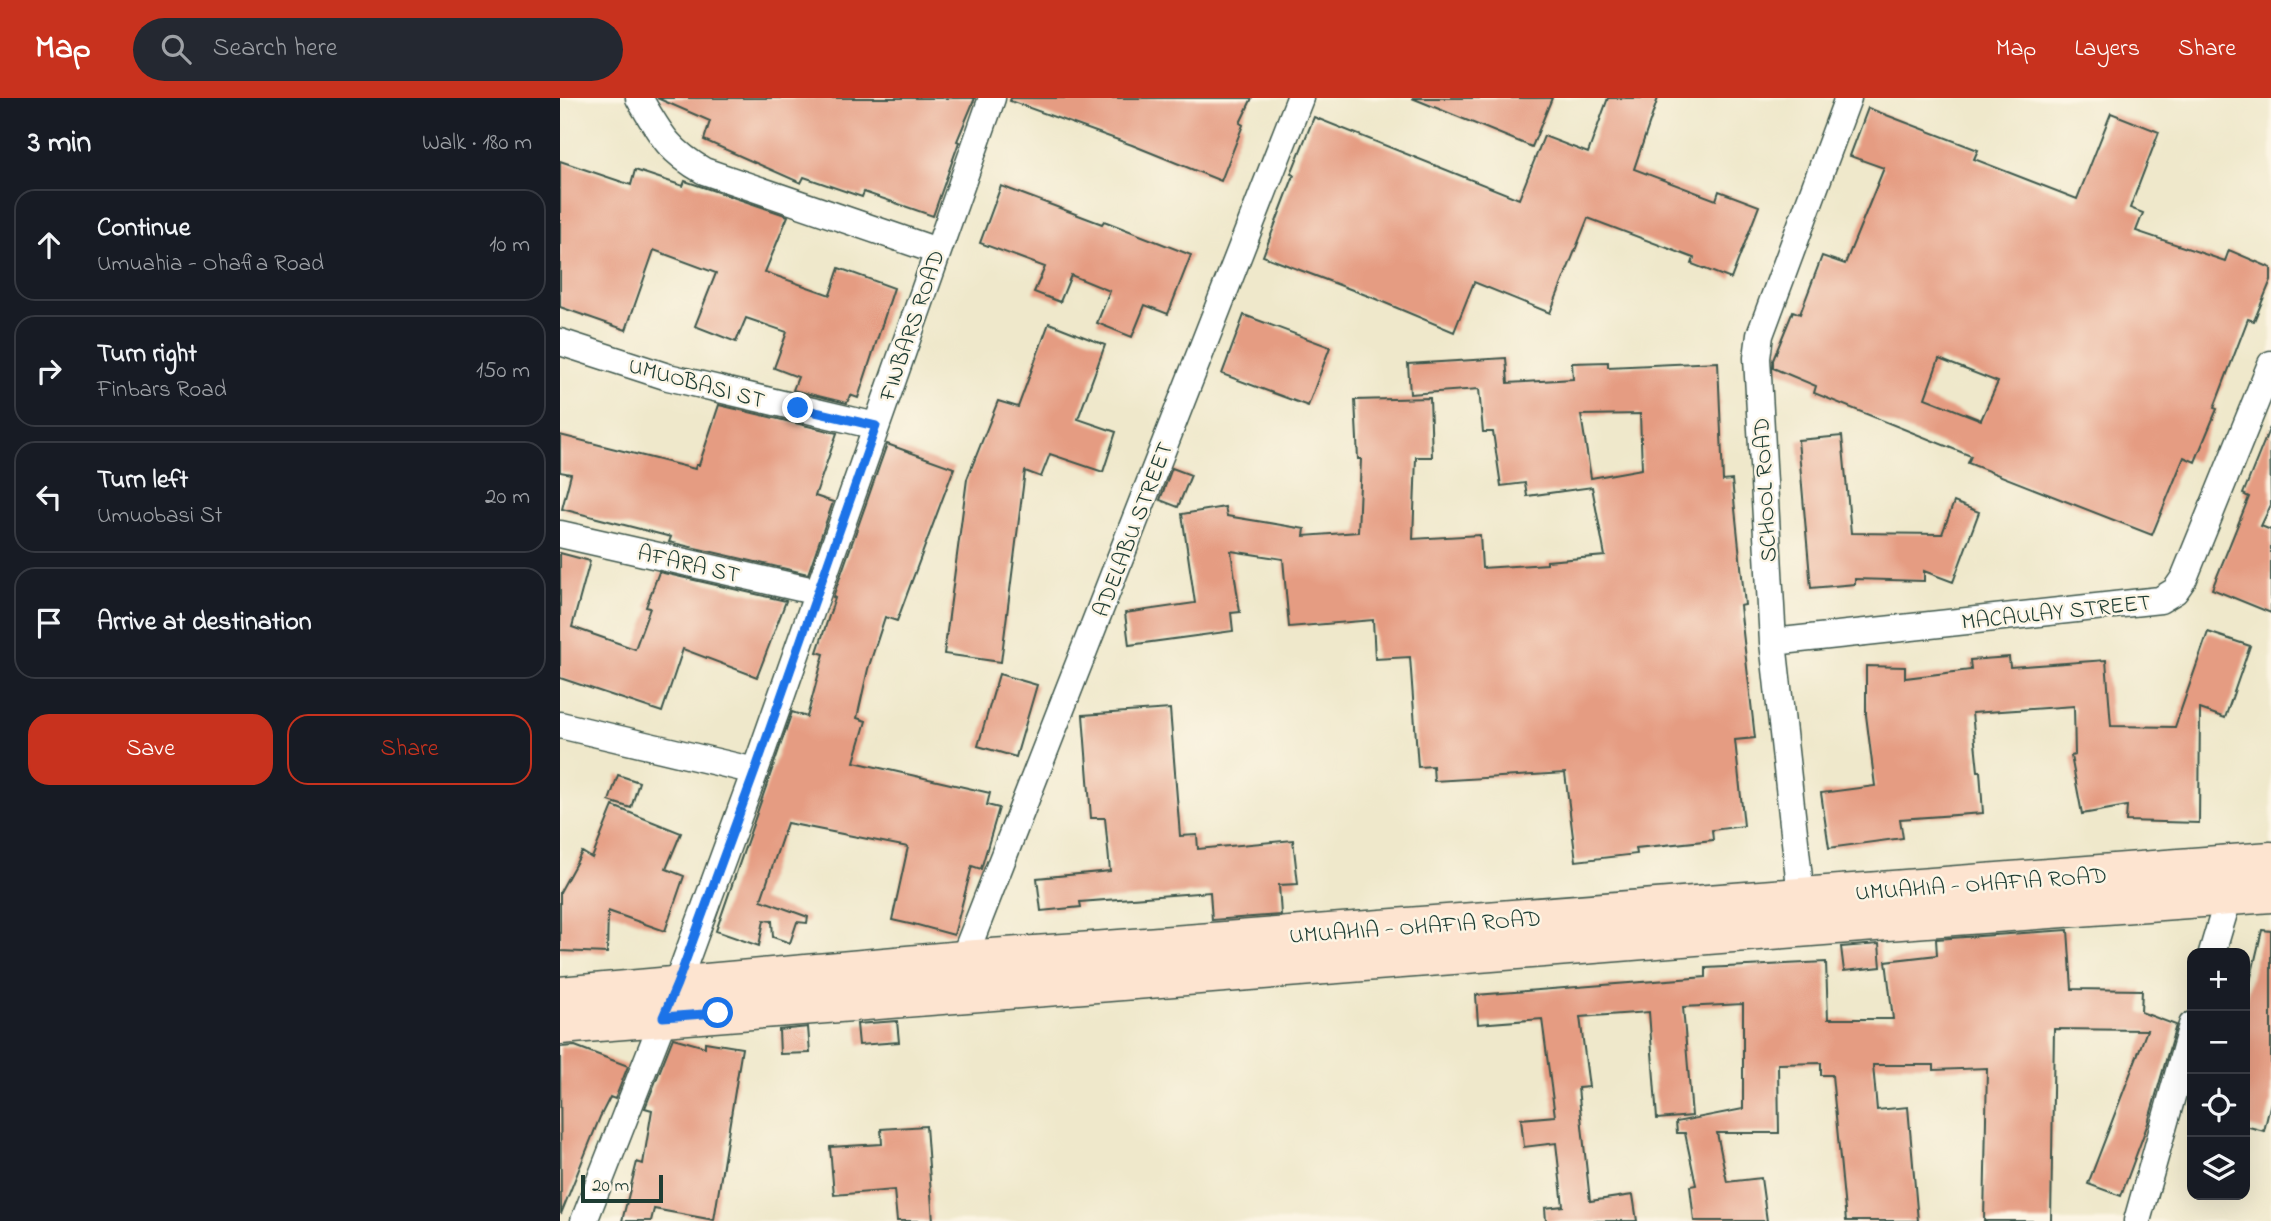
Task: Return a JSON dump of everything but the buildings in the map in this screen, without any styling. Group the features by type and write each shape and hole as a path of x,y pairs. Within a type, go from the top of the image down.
{"main road":[{"name":"UMUAHIA - OHAFIA ROAD","path":"560,1025 670,1001 963,960 2271,861"},
{"name":"UMUAHIA - OHAFIA ROAD","path":"560,996 670,1001 942,997 2271,892"}],"street":[{"path":"639,98 661,137 682,158 704,171 937,251"},
{"name":"FINBARS ROAD","path":"584,1221 670,1001 755,771 992,98"},
{"name":"ADELABU STREET","path":"963,960 1300,98"},
{"name":"SCHOOL ROAD","path":"1801,896 1773,642 1757,358 1760,335 1849,98"},
{"name":"UMUOBASI ST","path":"560,342 668,377 876,426"},
{"name":"MACAULAY STREET","path":"1773,642 2160,600 2175,591 2184,578 2271,364"},
{"name":"AFARA ST","path":"560,534 818,592"},
{"path":"560,725 755,771"},
{"path":"2214,948 2229,896"},
{"path":"2137,1221 2187,1043"}],"route":[{"path":"718,1013 663,1017 755,771 876,426 798,408"}]}
